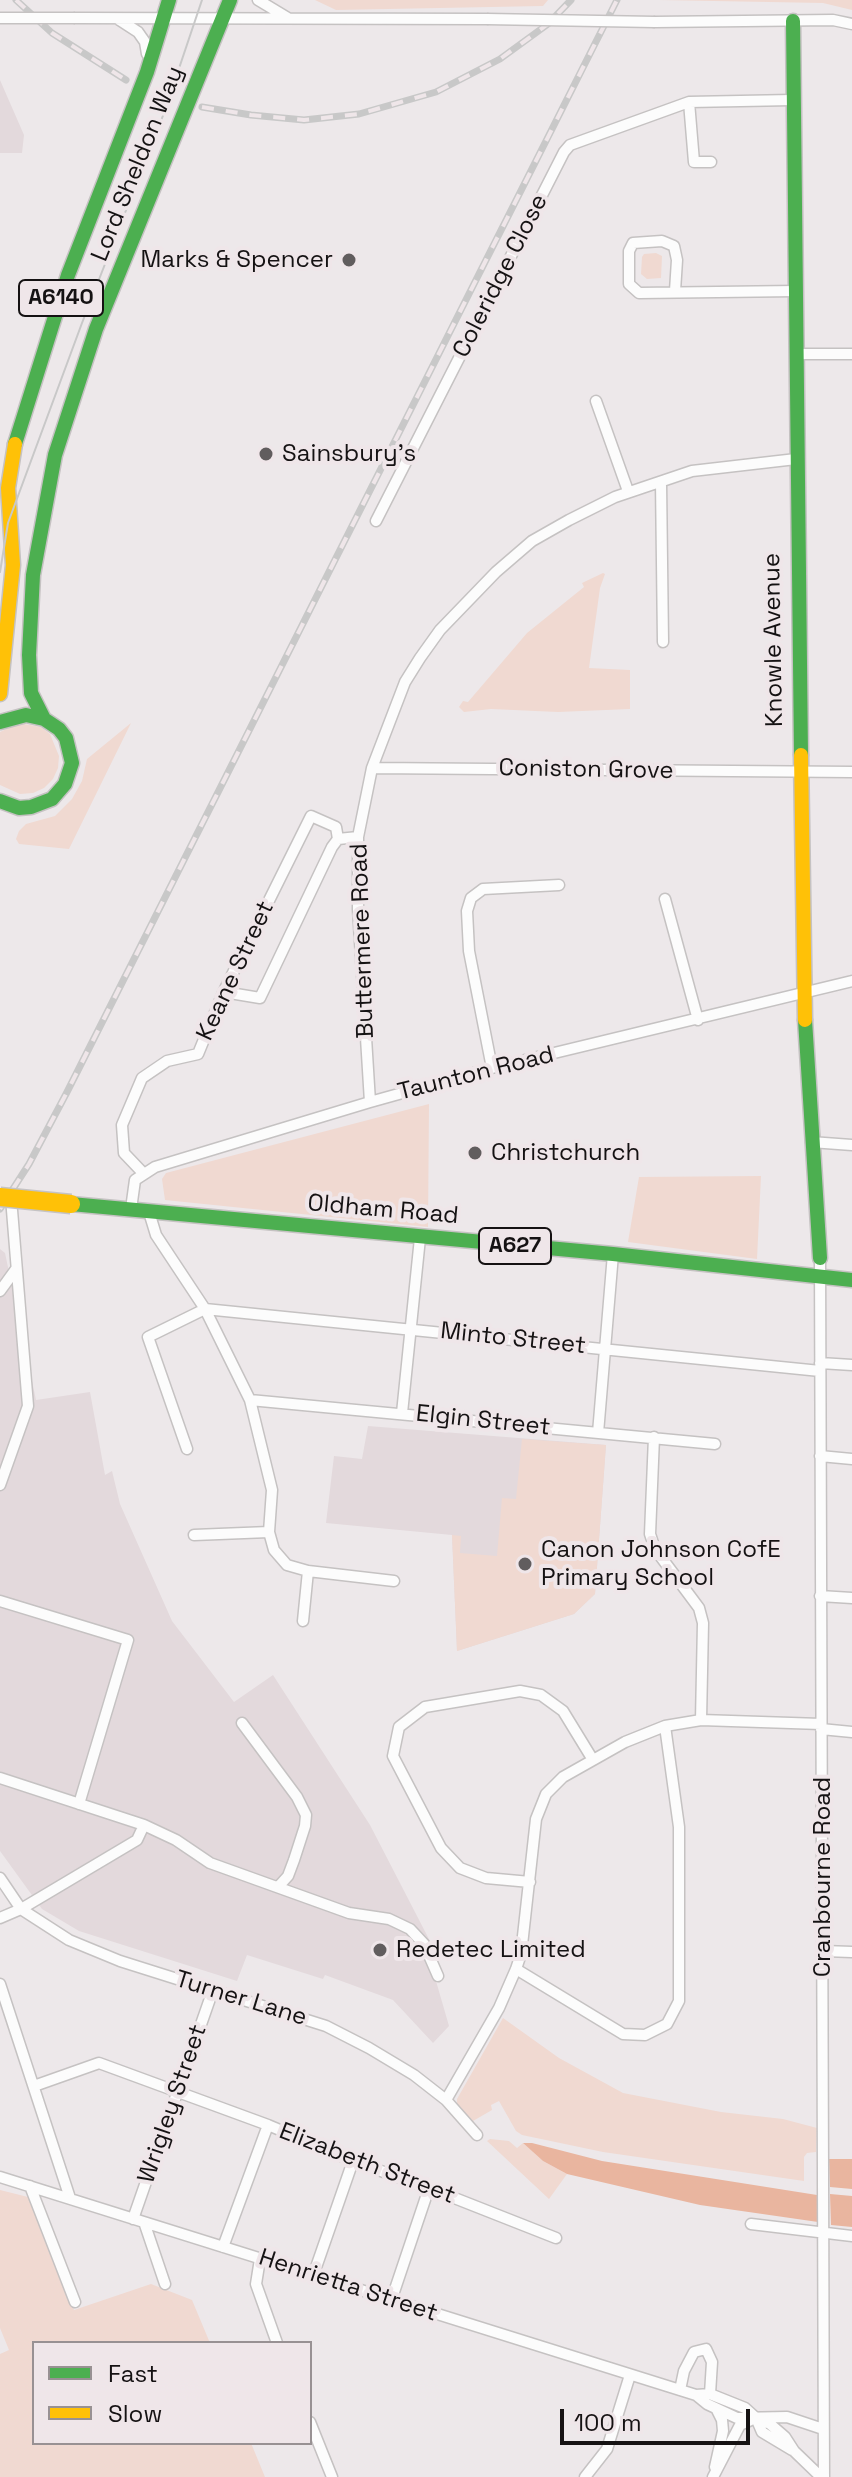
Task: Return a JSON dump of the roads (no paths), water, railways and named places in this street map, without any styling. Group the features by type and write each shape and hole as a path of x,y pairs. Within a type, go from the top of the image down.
{"main road":[{"name":"Lord Sheldon Way","path":"44,719 34,702 30,683 30,629 33,575 55,455 96,329 230,0"},
{"name":"Lord Sheldon Way","path":"0,694 13,565 4,487 68,275 147,72 166,9"},
{"name":"Knowle Avenue","path":"793,21 803,993 820,1267"},
{"name":"A6140","path":"0,644 7,606"},
{"path":"0,722 26,715 44,719"},
{"name":"A6140","path":"0,801 19,808 40,805 52,799 65,784 72,763 70,749 59,729 44,719"},
{"name":"Oldham Road","path":"6,1198 420,1238 820,1267 852,1280"}],"street":[{"path":"258,0 290,19"},
{"path":"0,18 116,18 166,9 222,18 655,22 833,20 852,24"},
{"path":"116,18 138,32 145,42 147,72"},
{"name":"Coleridge Close","path":"376,521 570,145 689,102 792,100"},
{"path":"689,102 694,162 711,162"},
{"path":"675,291 677,260 674,246 662,241 633,243 629,251 629,284 639,293 796,291"},
{"path":"796,354 852,354"},
{"path":"596,401 628,491"},
{"name":"Buttermere Road","path":"370,1102 356,857 372,768 405,682 440,630 464,603 532,541 628,491 692,471 796,459"},
{"path":"661,482 663,642"},
{"name":"Coniston Grove","path":"372,768 852,772"},
{"name":"Keane Street","path":"144,1174 124,1153 122,1125 142,1078 167,1061 198,1054 223,993 311,816 336,827 338,839"},
{"path":"230,993 260,998 338,839 358,837"},
{"path":"492,1068 469,951 467,911 471,898 483,889 559,885"},
{"path":"665,899 698,1020"},
{"name":"Taunton Road","path":"144,1174 155,1167 492,1068 852,981"},
{"path":"811,1142 852,1145"},
{"path":"144,1174 135,1180 140,1210 205,1309 250,1400 272,1490 269,1532 274,1550 287,1565 308,1571 394,1581"},
{"path":"0,1485 28,1406 14,1234 6,1198"},
{"path":"402,1413 420,1238"},
{"path":"598,1433 613,1254"},
{"name":"Cranbourne Road","path":"820,1267 823,2477"},
{"path":"0,1291 16,1269"},
{"path":"187,1449 148,1337 205,1309"},
{"name":"Minto Street","path":"205,1309 820,1367 852,1365"},
{"name":"Elgin Street","path":"250,1400 715,1444"},
{"path":"654,1437 650,1534 655,1549 699,1608 703,1623 701,1720"},
{"path":"820,1456 852,1459"},
{"path":"194,1535 269,1532"},
{"path":"303,1621 308,1571"},
{"path":"820,1596 852,1598"},
{"path":"0,1601 128,1640 79,1804"},
{"path":"530,1882 486,1878 460,1868 441,1848 393,1756 399,1727 425,1707 520,1691 541,1695 563,1711 593,1760"},
{"path":"446,2100 499,2008 516,1969 521,1954 536,1819 546,1794 563,1777 625,1742 665,1726 701,1720 821,1726 852,1732"},
{"path":"242,1723 297,1797 306,1815 288,1876 278,1887"},
{"path":"516,1969 623,2034 645,2035 667,2024 679,2001 679,1827 665,1726"},
{"path":"0,1778 144,1827 176,1840 210,1863 349,1913 389,1919 410,1929 424,1944 438,1976"},
{"path":"0,1918 21,1909 137,1840 144,1827"},
{"name":"Turner Lane","path":"0,1878 21,1909 69,1940 120,1961 326,2026 414,2075 446,2100 477,2135"},
{"path":"824,1951 852,1952"},
{"path":"0,1984 70,2198"},
{"name":"Wrigley Street","path":"138,2220 213,1990"},
{"name":"Elizabeth Street","path":"34,2086 99,2063 268,2125 353,2161 556,2238"},
{"path":"223,2247 268,2125"},
{"path":"313,2276 353,2161"},
{"name":"Henrietta Street","path":"0,2177 696,2395 737,2418 756,2418"},
{"path":"30,2186 75,2302"},
{"path":"391,2301 429,2188"},
{"path":"138,2220 165,2284"},
{"path":"751,2224 824,2230 852,2236"},
{"path":"260,2259 256,2284 276,2341"},
{"path":"680,2390 684,2371 694,2352 706,2349 712,2362 710,2394"},
{"path":"585,2477 607,2449 630,2375"},
{"name":"Henrietta Street","path":"696,2395 710,2394 745,2408 756,2418"},
{"path":"713,2477 723,2431 717,2409"},
{"path":"713,2477 740,2425 756,2418 787,2417 823,2429"},
{"path":"756,2418 770,2424 785,2437 794,2451 823,2477"},
{"path":"312,2427 332,2477"}],"tram line":[{"path":"0,572 8,523 164,113 202,0"}],"railway":[{"path":"16,0 52,33 126,80"},
{"path":"202,107 304,120 359,114 436,92 500,59 548,24 571,0"},
{"path":"0,1209 29,1164 66,1094 617,0"}],"place":[{"name":"Marks & Spencer","path":"349,260"},
{"name":"Sainsbury's","path":"266,454"},
{"name":"Christchurch","path":"475,1153"},
{"name":"Canon Johnson CofE Primary School","path":"525,1564"},
{"name":"Redetec Limited","path":"380,1950"}]}
